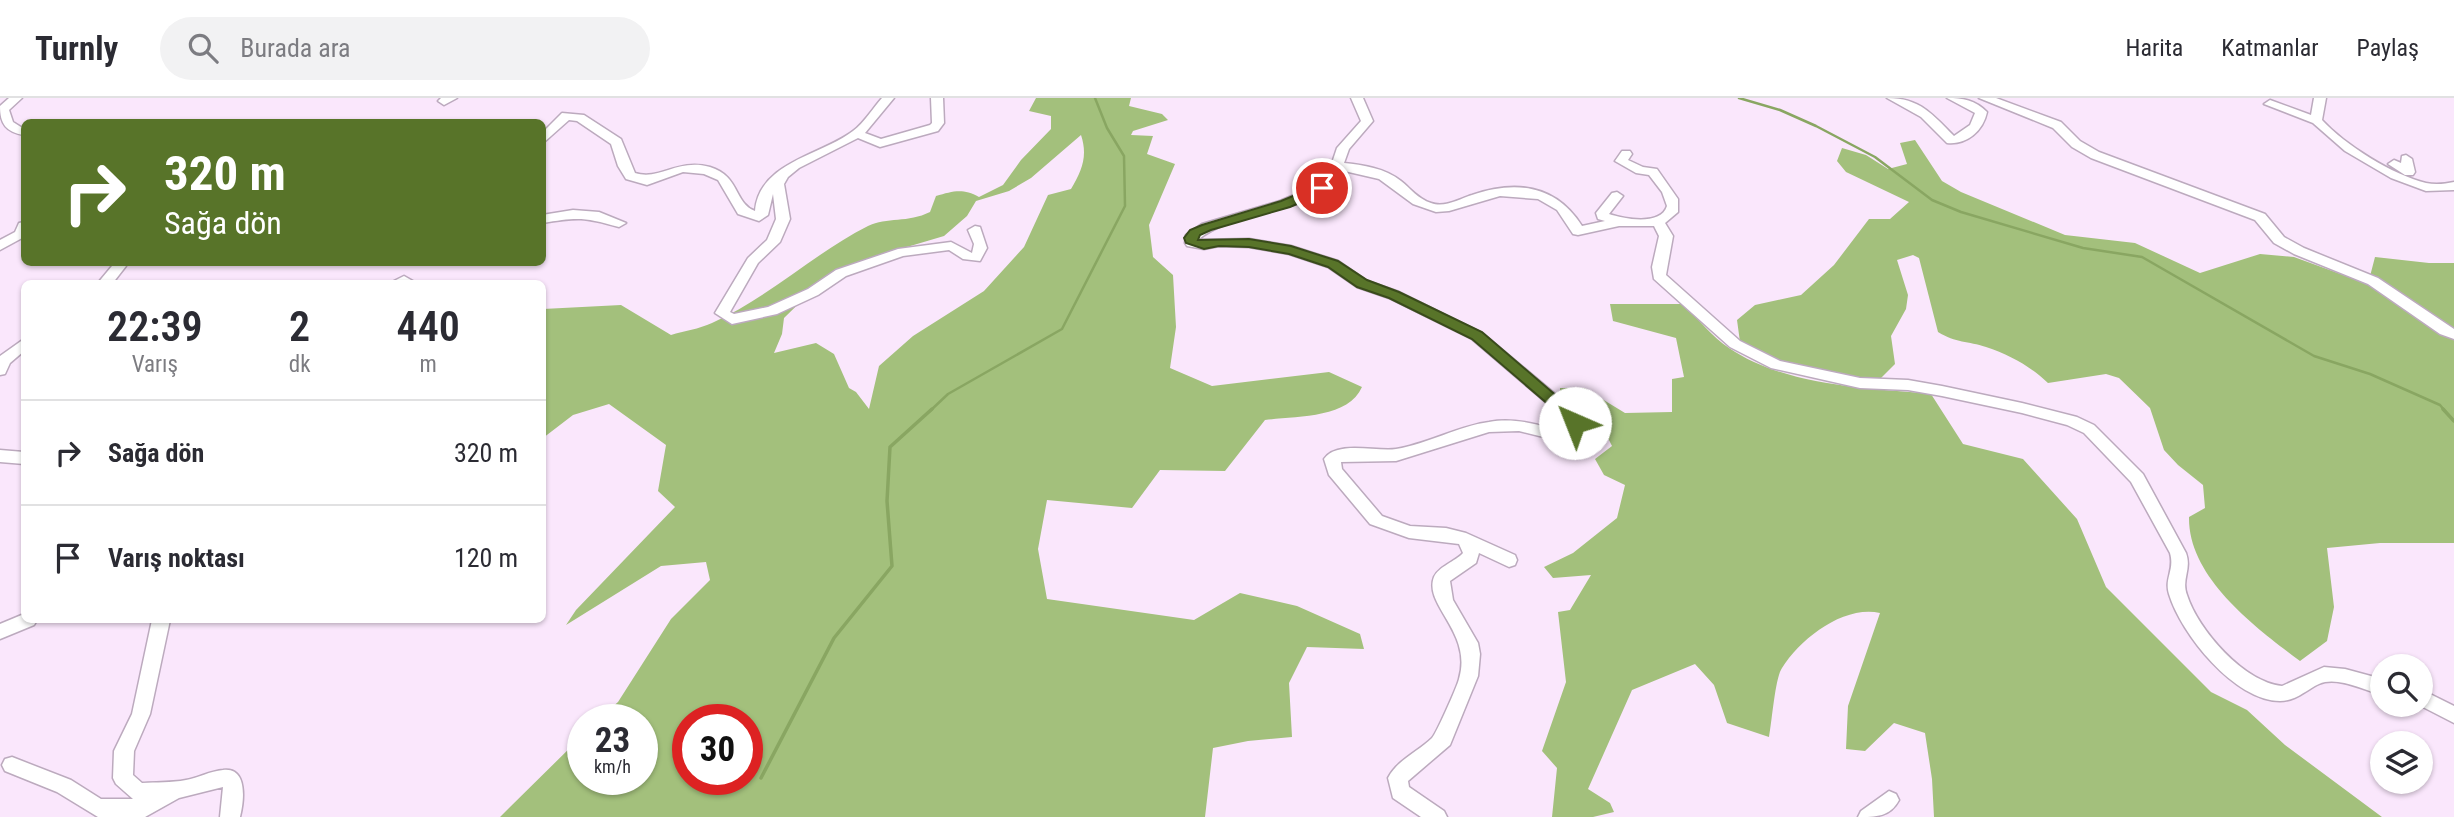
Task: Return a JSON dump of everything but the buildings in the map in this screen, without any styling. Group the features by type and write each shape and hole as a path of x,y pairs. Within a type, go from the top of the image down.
{"street":[{"path":"16,98 3,109 3,116 12,128 21,131"},
{"path":"546,136 566,116 575,116 617,142 630,176 646,181 682,168 706,170 723,177 743,211 758,217 762,215 761,206 767,192 783,175 795,165 857,134 865,128 888,98"},
{"path":"857,134 880,143 934,128 938,123 937,98"},
{"path":"1357,98 1367,121 1343,148 1337,166 1322,188 1285,204 1207,228 1191,238 1192,243 1204,245 1239,242 1291,250 1333,264 1362,284 1394,295 1477,336 1568,413 1575,423 1576,439 1519,426 1489,427 1396,455 1340,455 1332,459 1335,471 1376,520 1409,532 1446,534 1466,539 1509,560"},
{"path":"1893,98 1908,103 1924,114 1951,141 1962,139 1980,123 1982,113 1954,98"},
{"path":"1985,98 2057,125 2076,144 2095,155 2260,217 2279,240 2373,281 2445,331 2454,334"},
{"path":"2317,121 2320,98"},
{"path":"2270,104 2317,121 2324,132 2367,159 2421,186 2440,189 2454,186"},
{"path":"2337,140 2341,137 2354,140 2409,172 2406,159"},
{"path":"1617,196 1602,213 1611,221 1658,222 1667,219 1674,206 1669,192 1653,172 1640,170 1621,161 1626,154"},
{"path":"1337,166 1390,179 1403,192 1429,207 1442,208 1489,195 1516,193 1543,196 1552,200 1561,206 1578,231 1619,222"},
{"path":"783,175 778,184 783,219 773,242 754,261 722,313 732,319 772,311 814,292 841,273 903,251 951,246 975,258 980,252 981,243 975,230"},
{"path":"546,218 580,213 600,215 619,223"},
{"path":"1658,222 1666,236 1659,276 1735,344 1765,360 1800,371 1860,383 1908,385 1982,399 2072,421 2089,429 2137,478 2178,553 2182,566 2177,573 2175,588 2183,605 2228,668 2247,681 2274,693 2286,694 2312,677 2326,674 2370,684"},
{"path":"0,246 21,234"},
{"path":"107,280 118,266"},
{"path":"0,370 4,360 21,346"},
{"path":"0,456 21,458"},
{"path":"1437,817 1400,792 1398,778 1410,765 1443,740 1470,673 1473,657 1464,632 1451,613 1440,588 1442,578 1470,558 1466,539"},
{"path":"0,632 21,623"},
{"path":"161,623 141,714 124,751 123,778 138,792 181,789 225,778 233,783 230,817"},
{"path":"2433,704 2454,715"},
{"path":"12,765 64,786 99,808 145,808 181,789"},
{"path":"1868,817 1889,800"}],"green space":[{"path":"1036,98 1131,98 1129,106 1162,114 1168,120 1133,131 1131,135 1153,136 1147,154 1175,164 1149,225 1153,257 1173,275 1176,327 1170,368 1212,386 1329,372 1362,387 1345,405 1333,410 1265,420 1225,471 1160,470 1132,508 1047,500 1038,549 1047,599 1194,620 1240,593 1297,606 1360,634 1364,649 1307,647 1289,683 1292,737 1248,741 1213,748 1205,817 500,817 567,751 567,795 658,795 658,704 616,704 671,619 710,580 706,562 661,566 566,625 576,610 675,507 658,491 666,445 609,404 573,415 546,436 546,309 621,305 671,335 707,325 733,313 828,249 868,226 914,218 930,212 936,196 958,191 979,197 1003,185 1021,160 1051,129 1051,116 1029,111","holes":["1081,135 1083,163 1071,189 1048,195 1024,247 984,291 913,336 879,366 869,409 856,392 849,388 834,354 816,343 774,353 782,334 784,318 824,279 842,269 880,255 944,236 967,216 976,201 1009,191 1031,178"]},
{"path":"1915,140 1942,181 1961,192 2065,235 2135,243 2200,273 2260,254 2294,257 2368,284 2375,257 2454,263 2454,543 2380,543 2327,548 2334,607 2327,641 2300,661 2228,600 2200,561 2192,539 2189,517 2205,508 2203,485 2164,450 2150,408 2119,378 2106,374 2048,383 2027,366 2003,354 1938,332 1919,258 1913,255 1897,260 1908,295 1906,309 1891,336 1895,364 1878,381 1774,360 1740,342 1737,320 1755,305 1801,295 1834,265 1869,219 1890,219 1909,202 1846,172 1837,161 1842,148 1866,155 1888,169 1907,164 1900,143"},
{"path":"1610,304 1683,304 1729,348 1751,361 1800,378 1853,387 1931,394 1963,444 2023,459 2077,519 2106,587 2211,692 2247,710 2285,745 2382,817 1934,817 1925,733 1894,723 1865,751 1846,749 1848,706 1880,613 1866,612 1852,614 1825,626 1790,657 1777,681 1769,737 1727,723 1714,685 1695,664 1632,690 1588,789 1610,803 1614,812 1593,817 1552,817 1557,768 1542,751 1566,682 1558,612 1570,610 1591,575 1553,578 1544,567 1573,553 1617,518 1625,485 1604,475 1595,459 1612,446 1600,422 1560,398 1560,388 1584,388 1625,413 1672,412 1672,379 1684,377 1676,338 1613,321"}],"waterway":[{"path":"930,411 948,394 1062,329 1125,206 1124,156 1107,128 1095,98"},
{"path":"1739,98 1780,110 1816,126 1875,157 1932,200 1961,212 2083,248 2142,257 2314,356 2370,374 2440,405 2445,411"},
{"path":"763,774 834,638 892,566 887,501 890,447 932,409"},
{"path":"2443,409 2454,421"}],"route":[{"path":"1322,188 1285,204 1225,221 1195,233 1191,238 1192,243 1249,243 1291,250 1333,264 1362,284 1394,295 1477,336 1568,413 1575,423"}]}
